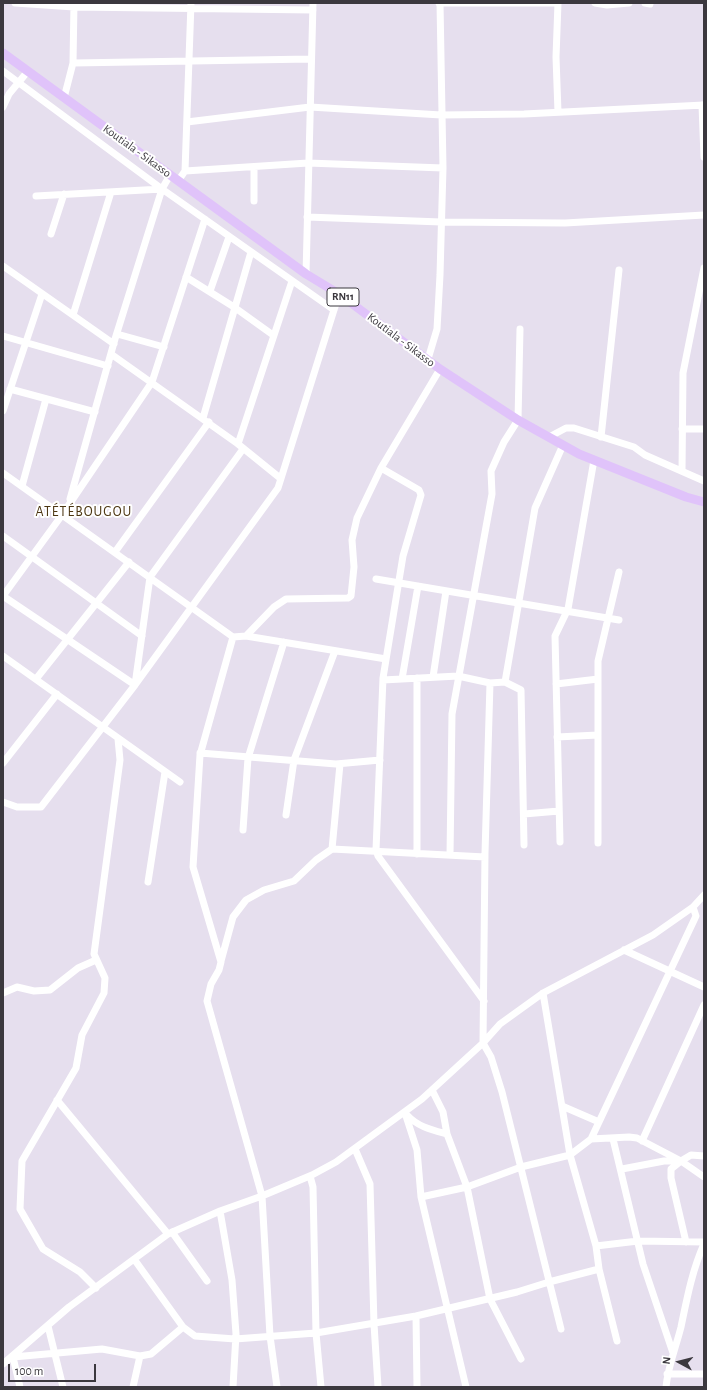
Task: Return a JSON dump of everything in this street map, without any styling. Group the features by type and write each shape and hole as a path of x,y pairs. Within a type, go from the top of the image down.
{"main road":[{"name":"Koutiala - Sikasso","path":"3,53 306,274 339,294 440,369 518,420 594,460 686,497 704,502"}],"street":[{"path":"15,3 74,5 313,6 310,59 306,274"},
{"path":"428,359 437,329 443,168 440,3 558,3 556,57 558,112"},
{"path":"595,3 607,5 628,3"},
{"path":"64,98 72,63 74,5"},
{"path":"178,181 185,171 190,6"},
{"path":"72,63 310,59"},
{"path":"3,71 162,189 334,310"},
{"path":"3,107 9,94 28,71"},
{"path":"187,122 310,107 441,115 558,112 703,105 704,157"},
{"path":"185,171 308,163 443,168"},
{"path":"254,167 254,201"},
{"path":"68,506 117,334 162,189 170,175"},
{"path":"36,196 162,189"},
{"path":"73,315 111,192"},
{"path":"51,234 64,194"},
{"path":"307,217 441,222 603,222 704,215"},
{"path":"135,685 3,596 62,515 152,382 204,219"},
{"path":"210,291 229,237"},
{"path":"115,552 206,420 234,307 251,252"},
{"path":"3,266 114,344"},
{"path":"682,471 683,373 704,268"},
{"path":"600,437 619,270"},
{"path":"186,277 210,291 273,335"},
{"path":"135,685 150,578 240,446 273,335 292,281"},
{"path":"4,408 42,294"},
{"path":"3,802 17,807 41,807 135,685 190,606 278,488 339,294"},
{"path":"450,855 452,714 492,494 490,470 504,442 518,420 520,329"},
{"path":"117,334 164,347"},
{"path":"3,336 108,366"},
{"path":"111,354 206,420 280,478"},
{"path":"246,636 274,607 286,599 348,598 351,596 354,567 352,540 357,518 380,468 440,369"},
{"path":"10,389 95,412"},
{"path":"22,486 46,399"},
{"path":"549,437 566,428 574,428 634,448 645,455 704,481"},
{"path":"682,429 704,429"},
{"path":"505,682 535,508 563,445"},
{"path":"560,842 555,636 567,611 594,460"},
{"path":"380,468 420,490 421,495 403,556 383,680 377,852 378,856 484,1001"},
{"path":"3,473 233,637 246,636 386,659"},
{"path":"3,536 142,636"},
{"path":"36,679 128,562"},
{"path":"598,843 598,661 619,572"},
{"path":"376,579 619,620"},
{"path":"402,679 418,586"},
{"path":"433,678 446,591"},
{"path":"221,962 193,867 200,752 233,637"},
{"path":"243,830 248,757 284,642"},
{"path":"286,815 294,760 335,651"},
{"path":"3,656 180,782"},
{"path":"383,680 458,676 490,683 505,682 521,690 524,845"},
{"path":"417,678 417,854"},
{"path":"556,684 598,679"},
{"path":"490,683 485,857 483,1043 491,1058 502,1092 561,1330"},
{"path":"3,763 57,694"},
{"path":"557,737 598,735"},
{"path":"96,1288 80,1272 44,1249 20,1209 22,1161 76,1068 82,1035 104,993 105,978 94,954 120,760 118,738"},
{"path":"200,752 340,764 380,760"},
{"path":"332,849 340,764"},
{"path":"148,882 165,772"},
{"path":"524,814 559,811"},
{"path":"278,1387 270,1336 262,1196 207,1001 211,984 219,970 230,924 233,917 246,900 264,890 294,881 316,860 332,849 485,857"},
{"path":"3,1364 69,1306 96,1288 170,1233 220,1210 262,1196 310,1176 336,1162 405,1113 483,1043 500,1024 543,993 653,935 693,907 704,895"},
{"path":"421,1197 467,1188 521,1167 570,1155 591,1139 696,916 693,907"},
{"path":"624,950 704,987"},
{"path":"3,993 17,987 34,991 50,990 66,980 78,968 96,960"},
{"path":"543,993 570,1155 596,1246 599,1270 617,1341"},
{"path":"642,1140 704,1005"},
{"path":"432,1090 443,1112 447,1134 467,1188 490,1299 521,1359"},
{"path":"57,1100 170,1233 207,1281"},
{"path":"562,1106 599,1122"},
{"path":"405,1113 413,1122 447,1134"},
{"path":"405,1113 417,1150 421,1197 466,1387"},
{"path":"591,1139 629,1137 642,1140 681,1161 704,1177"},
{"path":"613,1139 622,1169 643,1264 673,1353"},
{"path":"355,1149 370,1184 374,1324 378,1387"},
{"path":"686,1242 670,1178 671,1170 691,1155 704,1156"},
{"path":"622,1169 664,1161 681,1161"},
{"path":"310,1176 313,1187 316,1332 321,1387"},
{"path":"220,1210 232,1280 235,1339 234,1387"},
{"path":"596,1246 638,1241 704,1243 687,1294 681,1328 667,1374 666,1387"},
{"path":"134,1259 183,1327 195,1336 235,1339 316,1332 374,1324 490,1299 549,1282 599,1270"},
{"path":"416,1316 417,1387"},
{"path":"48,1326 63,1387"},
{"path":"13,1356 102,1349 140,1356 151,1354 183,1327"},
{"path":"13,1356 20,1387"},
{"path":"133,1387 140,1356"},
{"path":"667,1374 704,1374"}],"district":[{"name":"ATÉTÉBOUGOU","path":"84,512"}]}
